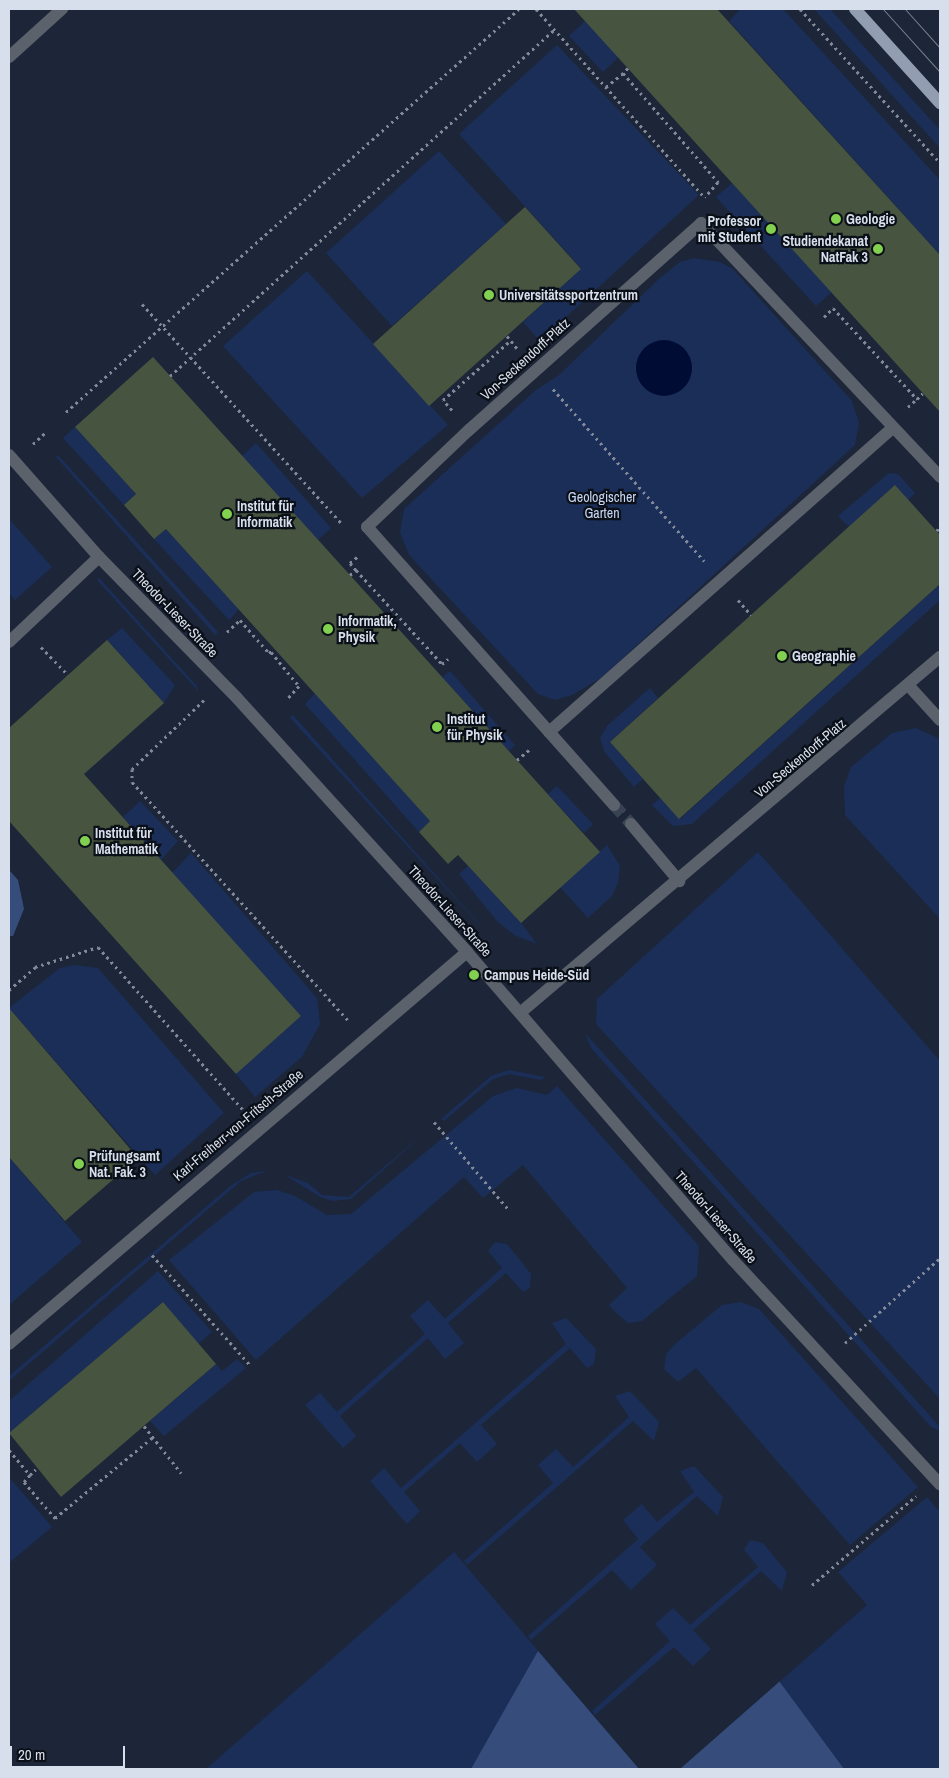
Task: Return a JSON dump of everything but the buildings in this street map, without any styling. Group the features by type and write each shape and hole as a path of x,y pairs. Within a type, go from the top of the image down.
{"main road":[{"path":"854,9 940,103"}],"street":[{"path":"9,57 62,9"},
{"path":"700,223 940,477"},
{"name":"Von-Seckendorff-Platz","path":"367,527 468,430 700,223"},
{"path":"549,732 893,428"},
{"name":"Theodor-Lieser-Straße","path":"9,455 100,557 222,683 466,952 826,1360 938,1482"},
{"path":"367,527 467,642 614,805"},
{"path":"9,642 100,557"},
{"name":"Von-Seckendorff-Platz","path":"520,1013 679,881 909,686 940,657"},
{"path":"909,686 940,720"},
{"path":"631,824 679,881"},
{"name":"Karl-Freiherr-von-Fritsch-Straße","path":"9,1344 134,1233 466,952"}],"path":[{"path":"66,412 163,328 519,9"},
{"path":"536,9 704,197"},
{"path":"800,9 940,163"},
{"path":"170,376 554,30"},
{"path":"606,87 628,68"},
{"path":"623,73 718,182 704,197 700,223"},
{"path":"142,304 342,525 367,527"},
{"path":"805,334 833,308 917,399"},
{"path":"507,336 519,351"},
{"path":"468,430 443,400 510,340"},
{"path":"536,369 721,580"},
{"path":"907,408 923,393"},
{"path":"936,531 940,525"},
{"path":"350,563 442,664 467,642"},
{"path":"350,576 356,570"},
{"path":"735,596 751,615"},
{"path":"227,632 240,620 271,652 299,686 287,699"},
{"path":"23,628 68,675"},
{"path":"271,652 274,649"},
{"path":"222,683 132,769 132,782 365,1038"},
{"path":"517,760 533,746"},
{"path":"9,990 35,967 98,947 258,1127"},
{"path":"434,1122 508,1209"},
{"path":"134,1233 249,1364"},
{"path":"826,1360 940,1258"},
{"path":"144,1426 181,1473"},
{"path":"36,1469 24,1482 55,1518 153,1437"},
{"path":"9,1450 30,1476"},
{"path":"812,1585 938,1482"}],"green space":[{"path":"740,9 783,9 940,180 940,255 729,21"},
{"path":"814,9 830,9 940,130 940,148"},
{"path":"585,21 619,57 603,72 569,36"},
{"path":"557,45 699,195 540,341 523,322 581,268 459,134"},
{"path":"439,151 506,224 392,326 326,253"},
{"path":"732,183 832,292 816,306 716,197"},
{"name":"Geologischer Garten","path":"693,258 720,262 733,269 852,401 859,423 855,445 601,678 572,695 555,700 538,694 409,555 400,532 404,509 536,390 559,375 661,277 680,262"},
{"path":"307,271 448,425 362,498 223,346"},
{"path":"75,427 136,494 124,505 63,438"},
{"path":"256,443 331,528 318,540 242,456"},
{"path":"58,455 218,632 215,635 56,457"},
{"path":"889,473 898,474 915,493 908,500 895,485 849,527 838,516"},
{"path":"9,519 52,567 15,600 9,593"},
{"path":"166,529 239,609 229,620 154,539"},
{"path":"99,578 196,685 199,692 97,580"},
{"path":"940,584 940,600 692,824 673,826 652,805 660,798 680,819"},
{"path":"122,628 175,685 164,703 107,640"},
{"path":"450,671 515,745 509,751 442,677"},
{"path":"650,688 658,698 610,742 643,779 634,787 604,751 600,738 607,726"},
{"path":"315,693 430,821 419,832 305,704"},
{"path":"293,715 507,955 290,718"},
{"path":"916,728 940,739 940,919 845,815 844,787 851,767 892,733"},
{"path":"557,786 593,824 584,833 548,794"},
{"path":"140,801 178,841 161,860 123,817"},
{"path":"607,845 620,866 618,883 612,896 588,918 560,887"},
{"path":"758,852 940,1061 940,1399 596,1024 597,999"},
{"path":"191,853 317,998 320,1024 302,1057 255,1097 236,1074 301,1016 172,873"},
{"path":"468,866 521,923 537,944 514,935 496,920 459,874"},
{"path":"74,965 98,968 224,1113 155,1175 9,1008 60,968"},
{"path":"585,1033 940,1427 940,1431 931,1427 591,1048"},
{"path":"509,1070 545,1077 541,1080 509,1074 493,1079 444,1121 441,1119 491,1076"},
{"path":"557,1086 699,1246 697,1276 642,1321 628,1323 609,1305 627,1288 523,1165 483,1198 464,1177 256,1360 169,1260 254,1192 277,1190 295,1196 327,1215 351,1214 493,1096 517,1088 547,1095"},
{"path":"430,1128 351,1199 333,1201 320,1197 285,1175 308,1183 322,1195 349,1197"},
{"path":"9,1157 82,1242 9,1305"},
{"path":"266,1171 241,1181 9,1381 9,1376 229,1187 251,1173"},
{"path":"495,1242 507,1244 531,1274 530,1288 523,1292 506,1273 448,1323 464,1343 445,1359 428,1338 340,1416 356,1436 343,1448 305,1405 320,1393 337,1412 425,1334 410,1316 428,1300 445,1319 502,1268 488,1251"},
{"path":"158,1271 212,1332 198,1344 163,1302 9,1433 9,1401"},
{"path":"741,1302 759,1309 918,1487 850,1545 696,1368 678,1382 664,1369 666,1354 675,1344 722,1305"},
{"path":"566,1318 596,1349 594,1364 587,1368 570,1348 481,1425 497,1444 477,1462 460,1443 404,1492 420,1511 407,1524 370,1481 384,1468 401,1488 566,1344 552,1323"},
{"path":"237,1359 246,1368 164,1436 150,1421 216,1364 222,1371"},
{"path":"630,1391 659,1422 654,1441 633,1421 467,1565 464,1561 553,1483 538,1465 556,1449 573,1467 629,1417 615,1396"},
{"path":"694,1466 723,1497 718,1516 697,1496 640,1547 657,1565 631,1590 612,1570 531,1640 528,1636 638,1539 623,1520 642,1504 657,1522 694,1492 680,1471"},
{"path":"9,1477 52,1527 9,1563"},
{"path":"927,1497 940,1512 940,1769 680,1769 867,1605 838,1572"},
{"path":"750,1540 763,1543 787,1572 782,1591 761,1571 693,1630 711,1649 693,1666 674,1647 595,1715 592,1711 670,1641 655,1624 673,1608 690,1625 758,1567 744,1550"},
{"path":"454,1552 639,1769 206,1769"}],"shaded area":[{"path":"664,340 675,342 684,348 690,357 692,368 690,379 684,388 675,394 664,396 653,394 644,388 638,379 636,368 638,357 644,348 653,342"},
{"path":"9,870 18,880 24,909 13,936 9,936"},
{"path":"538,1651 639,1769 471,1769"},
{"path":"779,1682 844,1769 680,1769"}],"tunnel":[{"path":"614,805 631,824"}],"tram line":[{"path":"883,9 940,72"},
{"path":"905,9 940,48"}],"place":[{"name":"Geologie","path":"836,219"},
{"name":"Professor mit Student","path":"771,229"},
{"name":"Studiendekanat NatFak 3","path":"878,249"},
{"name":"Universitätssportzentrum","path":"489,295"},
{"name":"Institut für Informatik","path":"227,514"},
{"name":"Informatik, Physik","path":"328,629"},
{"name":"Geographie","path":"782,656"},
{"name":"Institut für Physik","path":"437,727"},
{"name":"Institut für Mathematik","path":"85,841"},
{"name":"Campus Heide-Süd","path":"474,975"},
{"name":"Prüfungsamt Nat. Fak. 3","path":"79,1164"}]}
